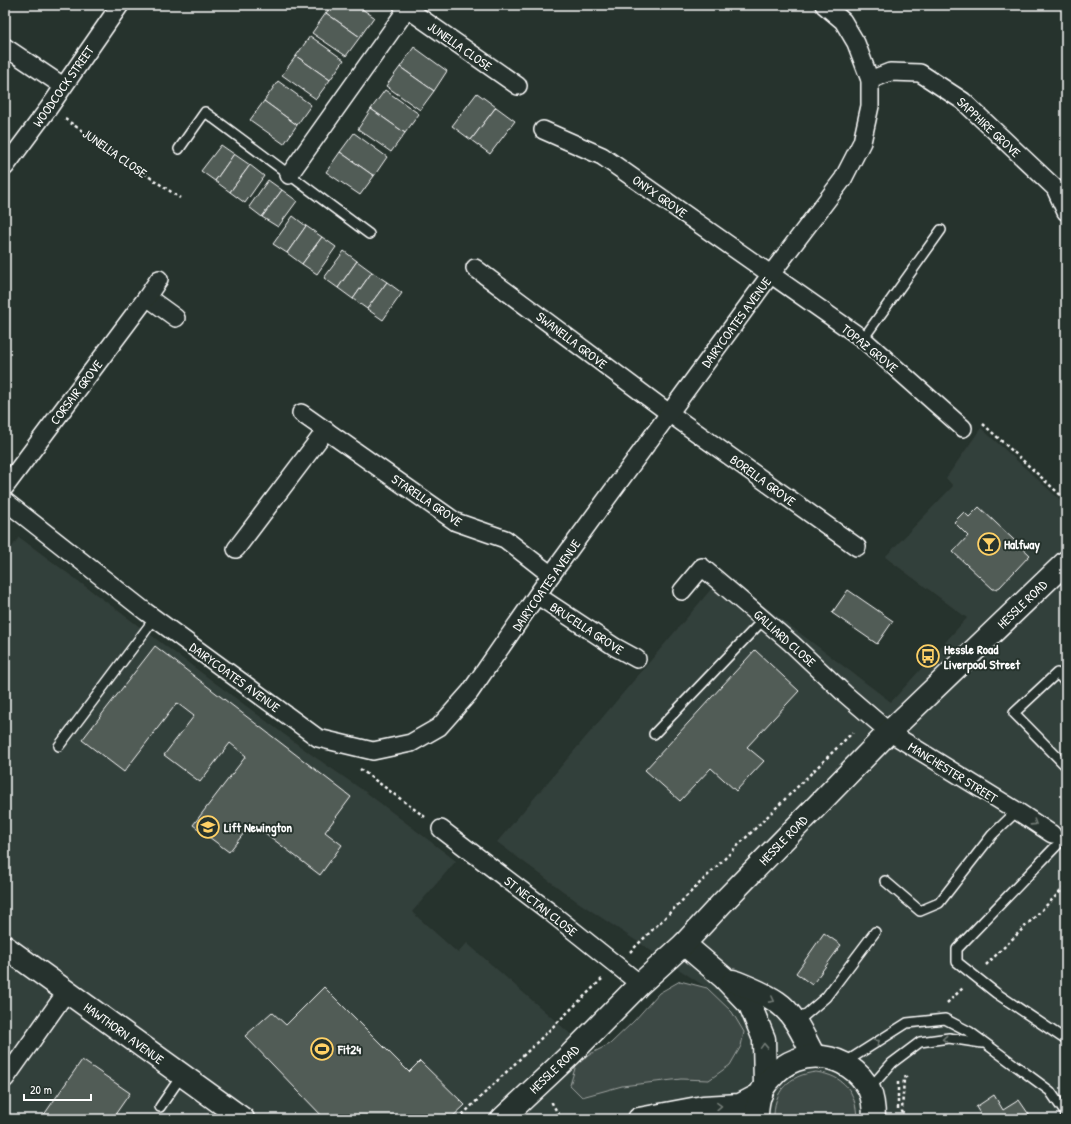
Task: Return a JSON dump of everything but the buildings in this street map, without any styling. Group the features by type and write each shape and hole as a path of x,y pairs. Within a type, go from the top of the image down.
{"street":[{"name":"WOODCOCK STREET","path":"5,167 48,109 120,5"},
{"name":"DAIRYCOATES AVENUE","path":"5,501 155,618 318,738 373,751 411,743 439,727 470,692 538,596 551,575 771,274 843,179 862,142 870,106 870,80 856,43 843,21 824,5"},
{"path":"289,175 404,7"},
{"name":"JUNELLA CLOSE","path":"404,7 518,86"},
{"path":"5,47 63,86"},
{"name":"SAPPHIRE GROVE","path":"870,80 890,72 920,73 963,101 1055,188 1066,212"},
{"name":"ONYX GROVE","path":"543,130 602,156 771,274"},
{"name":"SWANELLA GROVE","path":"475,268 669,413"},
{"name":"TOPAZ GROVE","path":"771,274 863,339 963,428"},
{"name":"CORSAIR GROVE","path":"5,487 159,279"},
{"path":"147,297 176,318"},
{"name":"STARELLA GROVE","path":"301,413 456,522 505,539 551,575"},
{"name":"BORELLA GROVE","path":"669,413 858,548"},
{"path":"236,549 326,430"},
{"name":"HESSLE ROAD","path":"502,1119 570,1055 640,984 684,944 889,732 1066,562"},
{"name":"GALLIARD CLOSE","path":"682,591 702,567 791,642 845,694 889,732"},
{"name":"BRUCELLA GROVE","path":"538,596 615,647 637,659"},
{"name":"MANCHESTER STREET","path":"889,732 1060,838"},
{"name":"ST NECTAN CLOSE","path":"441,829 550,912 640,984"},
{"path":"684,944 724,978 750,1005 764,1039 763,1089"},
{"name":"HAWTHORN AVENUE","path":"5,947 243,1119"},
{"path":"724,978 750,988 778,1003 794,1019 814,1056"},
{"path":"5,1079 67,991"},
{"path":"757,1119 758,1103 763,1089 778,1069 795,1059 814,1056 830,1057 844,1063 859,1074 869,1089 874,1106 874,1119"},
{"path":"639,1119 702,1107 740,1105 763,1089"}],"lane":[{"path":"179,150 205,112 369,234"},
{"path":"863,339 941,230"},
{"path":"60,746 155,618"},
{"path":"654,734 764,619"},
{"path":"1066,683 1057,674 1014,713 1066,766"},
{"path":"885,881 920,911 939,904 992,835 1017,811"},
{"path":"1060,838 957,949 957,962 996,993 1066,1040"},
{"path":"796,1023 826,997 875,932"},
{"path":"844,1063 907,1023 945,1019 970,1032 1050,1091 1066,1114"},
{"path":"869,1089 892,1063 920,1042 949,1038 984,1043"},
{"path":"160,1107 182,1075"}],"path":[{"name":"JUNELLA CLOSE","path":"48,109 71,122 180,198"},
{"path":"963,428 982,423 1066,500"},
{"path":"458,1119 616,966 853,732"},
{"path":"355,766 441,829"},
{"path":"930,1020 1066,886"},
{"path":"892,1063 899,1081 898,1111"},
{"path":"905,1119 902,1111 904,1078 908,1076"},
{"path":"558,1119 560,1117 561,1119"}],"shaded area":[{"path":"981,428 1066,505 1066,1119 857,1119 853,1095 806,1073 794,1078 784,1086 773,1110 774,1119 5,1119 5,557 19,537 312,755 367,793 456,861 412,912 458,953 467,943 592,1053 576,1065 582,1097 622,1086 681,1079 709,1080 707,988 575,900 497,842 723,575 891,702 967,618 885,557 953,486 946,478"},
{"path":"680,981 707,988 732,1012 744,1032 741,1046 730,1065 709,1080 681,1079 622,1086 582,1097 570,1085 576,1065 592,1053 610,1044 634,1021 659,993"},
{"path":"816,1072 834,1077 847,1086 854,1100 857,1119 774,1119 776,1100 784,1086 798,1077"}],"place":[{"name":"Halfway","path":"989,544"},
{"name":"Hessle Road Liverpool Street","path":"928,656"},
{"name":"Lift Newington","path":"208,827"},
{"name":"Fit24","path":"322,1049"}]}
